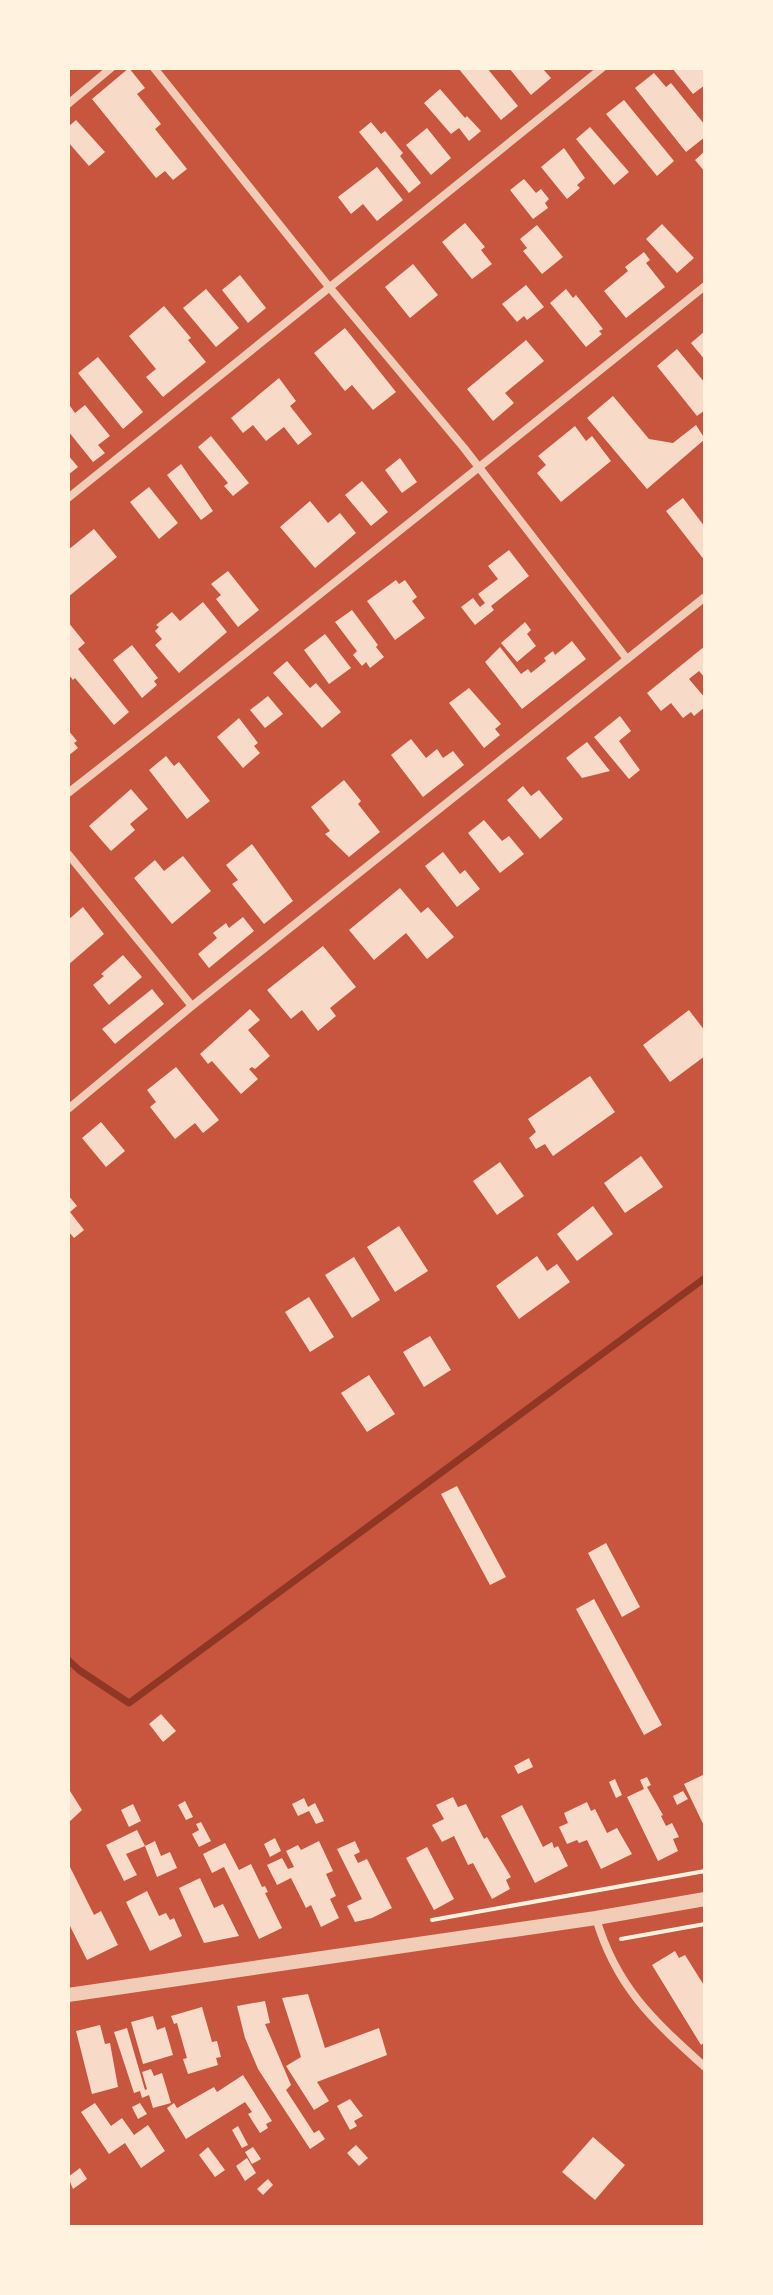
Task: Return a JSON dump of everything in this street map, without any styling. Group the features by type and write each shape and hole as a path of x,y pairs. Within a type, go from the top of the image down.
{"street":[{"path":"68,104 111,68"},
{"path":"154,68 330,288 464,448 627,659"},
{"path":"68,498 602,68"},
{"path":"68,793 375,552 705,286"},
{"path":"68,1109 192,1006 705,597"},
{"path":"68,854 192,1006"},
{"path":"68,1995 596,1918 705,1899"},
{"path":"596,1918 606,1952 626,1986 655,2020 705,2067"}],"path":[{"path":"426,1921 705,1871"}],"building":[{"path":"129,68 145,88 137,94 161,124 155,129 187,169 173,180 165,171 156,178 92,99"},
{"path":"458,68 487,68 518,106 501,120"},
{"path":"509,68 542,68 551,78 531,95"},
{"path":"672,68 705,68 705,85 693,94"},
{"path":"654,73 666,87 671,83 705,125 705,137 686,152 635,88"},
{"path":"440,89 481,131 469,141 459,128 451,134 424,103"},
{"path":"624,100 674,161 657,176 606,114"},
{"path":"76,120 105,152 89,166 68,142 68,127"},
{"path":"371,122 381,134 385,131 421,183 409,193 359,132"},
{"path":"590,127 629,172 614,185 576,139"},
{"path":"427,128 451,158 431,175 406,145"},
{"path":"564,148 585,178 577,185 580,188 567,199 541,167"},
{"path":"705,151 705,172 695,160"},
{"path":"377,167 403,200 377,221 363,204 351,214 338,197"},
{"path":"524,179 536,193 541,189 549,199 545,203 548,208 533,219 510,190"},
{"path":"465,223 485,247 481,250 492,264 472,279 442,242"},
{"path":"662,224 694,258 677,273 646,239"},
{"path":"537,225 563,257 542,274 523,251 527,248 520,239"},
{"path":"644,252 650,260 646,263 665,287 626,318 604,291 628,271 625,267"},
{"path":"413,264 438,295 410,318 385,287"},
{"path":"240,275 266,308 248,323 222,290"},
{"path":"526,285 544,307 527,320 524,316 517,322 502,304"},
{"path":"206,289 239,328 216,347 183,308"},
{"path":"566,289 573,298 576,295 603,329 599,331 602,334 586,347 550,303"},
{"path":"164,306 206,362 163,397 146,377 156,369 129,336"},
{"path":"345,328 396,392 373,410 352,385 345,391 314,353"},
{"path":"705,331 705,360 691,343"},
{"path":"526,340 544,361 505,393 514,403 493,421 467,389"},
{"path":"677,349 705,383 705,410 697,416 657,366"},
{"path":"98,357 143,412 123,429 78,373"},
{"path":"279,378 296,401 290,406 312,434 298,445 284,427 266,441 253,425 243,433 231,418"},
{"path":"613,396 649,439 673,443 696,425 705,439 647,489 587,418"},
{"path":"85,405 110,436 98,445 105,453 93,462 68,431 68,408 70,406 75,413"},
{"path":"575,426 586,441 592,436 611,461 561,502 537,473 546,465 538,456"},
{"path":"211,436 249,483 233,496 224,486 228,483 198,447"},
{"path":"68,455 78,467 68,475"},
{"path":"400,458 417,482 402,493 385,470"},
{"path":"181,464 213,511 201,520 167,475"},
{"path":"362,481 388,512 371,526 345,495"},
{"path":"149,487 178,523 159,539 130,502"},
{"path":"683,498 705,527 705,561 666,511"},
{"path":"310,501 328,523 340,513 356,533 315,568 280,527"},
{"path":"94,529 117,557 68,597 68,550"},
{"path":"509,550 529,576 491,606 494,610 475,625 461,607 473,598 480,607 485,603 478,594 498,579 488,566"},
{"path":"228,571 259,610 238,627 216,599 221,595 211,584"},
{"path":"396,580 399,584 405,580 417,597 412,601 425,618 395,640 367,601"},
{"path":"203,602 227,632 179,673 155,645 162,639 155,631 159,627 156,625 172,612 180,621"},
{"path":"352,610 384,657 370,668 366,662 362,666 353,655 357,651 335,622"},
{"path":"68,622 85,643 78,649 129,712 114,725 75,678 73,680 68,674"},
{"path":"525,622 531,630 527,634 536,646 517,662 501,643"},
{"path":"325,634 351,668 329,684 304,650"},
{"path":"572,641 586,659 522,709 485,662 500,647 521,674 528,669 531,673 546,661 544,658 553,651 555,655"},
{"path":"132,645 158,678 154,681 157,685 142,698 113,660"},
{"path":"705,646 705,678 699,671 689,679 705,698 705,707 694,716 691,712 683,718 671,703 661,711 647,693"},
{"path":"287,661 310,688 316,683 341,712 322,728 273,673"},
{"path":"469,688 501,724 495,729 500,735 484,748 449,703"},
{"path":"268,696 283,714 265,728 250,710"},
{"path":"620,716 631,731 619,741 640,770 629,779 594,737"},
{"path":"239,718 258,743 254,746 260,753 243,768 217,737"},
{"path":"68,730 77,741 74,743 78,748 68,756"},
{"path":"411,739 426,758 437,749 443,758 453,751 464,765 423,797 391,755"},
{"path":"587,742 610,771 582,778 566,758"},
{"path":"166,756 174,766 179,762 210,801 187,819 149,770"},
{"path":"344,780 380,832 349,857 325,834 330,831 311,807"},
{"path":"523,786 531,796 539,790 563,819 540,839 507,800"},
{"path":"131,789 148,809 130,824 135,830 111,851 89,826"},
{"path":"484,820 502,841 509,836 524,854 500,873 468,833"},
{"path":"252,844 293,901 264,924 232,884 238,880 226,865"},
{"path":"443,852 460,874 465,870 480,889 457,907 425,866"},
{"path":"183,856 211,891 172,924 134,878 155,860 164,871"},
{"path":"400,888 421,913 428,907 454,937 427,959 406,933 374,960 349,930"},
{"path":"83,907 104,934 68,965 68,920"},
{"path":"243,917 254,931 209,968 198,954 217,938 213,933 226,923 229,928"},
{"path":"323,946 356,987 330,1008 336,1016 318,1031 302,1010 291,1019 267,990"},
{"path":"123,955 142,977 109,1005 93,985"},
{"path":"152,989 164,1004 115,1044 102,1029"},
{"path":"250,1009 260,1020 248,1030 270,1056 255,1069 249,1069 258,1079 241,1094 212,1061 208,1064 200,1054"},
{"path":"689,1010 705,1031 705,1056 670,1082 643,1045"},
{"path":"176,1067 219,1120 203,1133 195,1123 175,1139 150,1107 156,1102 147,1090"},
{"path":"590,1076 615,1112 553,1156 545,1144 536,1149 529,1138 536,1132 528,1119"},
{"path":"101,1122 125,1151 106,1167 82,1138"},
{"path":"641,1156 663,1187 625,1213 604,1183"},
{"path":"500,1162 524,1196 497,1215 473,1181"},
{"path":"68,1195 77,1206 70,1212 84,1230 74,1238 68,1231"},
{"path":"593,1206 613,1234 577,1261 557,1234"},
{"path":"399,1226 428,1271 395,1292 367,1247"},
{"path":"537,1256 547,1271 557,1264 570,1282 519,1319 496,1286"},
{"path":"354,1257 380,1300 352,1318 325,1275"},
{"path":"309,1297 334,1337 310,1352 285,1312"},
{"path":"430,1336 451,1370 424,1387 403,1352"},
{"path":"369,1375 395,1414 367,1432 341,1393"},
{"path":"457,1486 506,1577 490,1585 441,1494"},
{"path":"606,1543 640,1607 622,1617 588,1553"},
{"path":"594,1599 662,1725 644,1735 576,1609"},
{"path":"161,1714 176,1731 163,1742 149,1724"},
{"path":"529,1758 533,1767 518,1774 514,1766"},
{"path":"703,1775 705,1778 705,1828 684,1784"},
{"path":"647,1777 651,1785 647,1787 666,1826 672,1823 679,1837 673,1839 678,1851 658,1861 627,1797 644,1789 640,1780"},
{"path":"615,1779 622,1795 616,1798 609,1782"},
{"path":"70,1791 82,1810 68,1823 68,1793"},
{"path":"683,1791 688,1799 677,1805 673,1796"},
{"path":"453,1797 458,1807 466,1804 484,1839 487,1837 511,1877 506,1880 510,1889 492,1899 473,1863 468,1865 454,1836 442,1842 432,1825 444,1819 436,1805"},
{"path":"304,1798 308,1807 315,1803 324,1821 316,1824 309,1811 298,1816 292,1804"},
{"path":"185,1801 193,1817 186,1820 178,1805"},
{"path":"587,1802 591,1811 595,1809 607,1833 617,1828 632,1854 601,1869 587,1840 567,1844 559,1827 568,1823 564,1813"},
{"path":"133,1804 141,1821 129,1827 121,1810"},
{"path":"522,1805 543,1847 552,1842 554,1848 558,1846 568,1866 535,1883 501,1816"},
{"path":"201,1822 211,1841 199,1847 192,1834 199,1830 196,1824"},
{"path":"137,1830 145,1846 126,1854 137,1875 124,1881 106,1845"},
{"path":"275,1838 281,1851 270,1857 264,1844"},
{"path":"155,1841 161,1856 170,1852 177,1868 157,1877 145,1846"},
{"path":"319,1841 333,1871 326,1874 336,1896 330,1899 339,1918 321,1927 311,1905 306,1908 291,1878 277,1885 267,1865 282,1858 288,1869 294,1867 286,1851 298,1845 301,1850"},
{"path":"355,1841 360,1852 354,1855 358,1863 367,1859 392,1908 355,1922 347,1906 362,1899 337,1849"},
{"path":"225,1843 239,1870 251,1864 262,1887 265,1886 268,1892 265,1893 282,1928 259,1939 224,1867 212,1873 203,1854"},
{"path":"427,1847 454,1899 434,1910 406,1858"},
{"path":"68,1863 94,1915 101,1911 118,1945 87,1960 68,1922"},
{"path":"200,1878 214,1908 223,1904 239,1936 204,1943 179,1888"},
{"path":"147,1891 159,1916 166,1913 170,1920 174,1918 182,1936 150,1951 126,1902"},
{"path":"675,1951 679,1958 685,1955 705,1987 705,2042 701,2045 652,1965"},
{"path":"308,1994 325,2048 379,2028 387,2055 317,2082 329,2101 314,2110 286,2066 301,2057 282,1998"},
{"path":"265,2001 270,2023 265,2024 291,2085 286,2090 314,2133 319,2130 325,2139 310,2149 258,2069 245,2038 237,2006"},
{"path":"202,2007 212,2042 217,2041 221,2057 216,2058 218,2065 188,2074 177,2023 174,2024 171,2016"},
{"path":"153,2016 157,2030 165,2027 173,2055 143,2064 131,2022"},
{"path":"100,2025 105,2044 110,2043 118,2087 92,2094 76,2031"},
{"path":"127,2028 145,2090 142,2072 151,2069 154,2076 162,2073 171,2103 153,2108 149,2095 142,2098 140,2091 134,2093 114,2032"},
{"path":"243,2075 272,2121 266,2124 268,2128 260,2133 248,2114 252,2112 245,2102 186,2139 167,2108 174,2103 177,2108 214,2087 217,2092"},
{"path":"350,2099 363,2116 354,2121 357,2126 350,2130 337,2106"},
{"path":"95,2103 111,2126 122,2118 134,2135 148,2125 165,2151 141,2168 125,2143 109,2154 81,2112"},
{"path":"140,2103 147,2114 138,2119 132,2107"},
{"path":"238,2126 248,2145 242,2148 232,2130"},
{"path":"593,2137 625,2165 595,2200 562,2172"},
{"path":"356,2145 368,2158 359,2166 347,2153"},
{"path":"208,2147 225,2170 215,2177 199,2155"},
{"path":"253,2147 261,2159 252,2164 245,2152"},
{"path":"247,2158 256,2173 245,2181 236,2166"},
{"path":"80,2168 87,2179 73,2189 68,2177"},
{"path":"268,2179 273,2185 263,2195 257,2189"}],"waterway":[{"path":"68,1660 129,1703 705,1278"}]}
